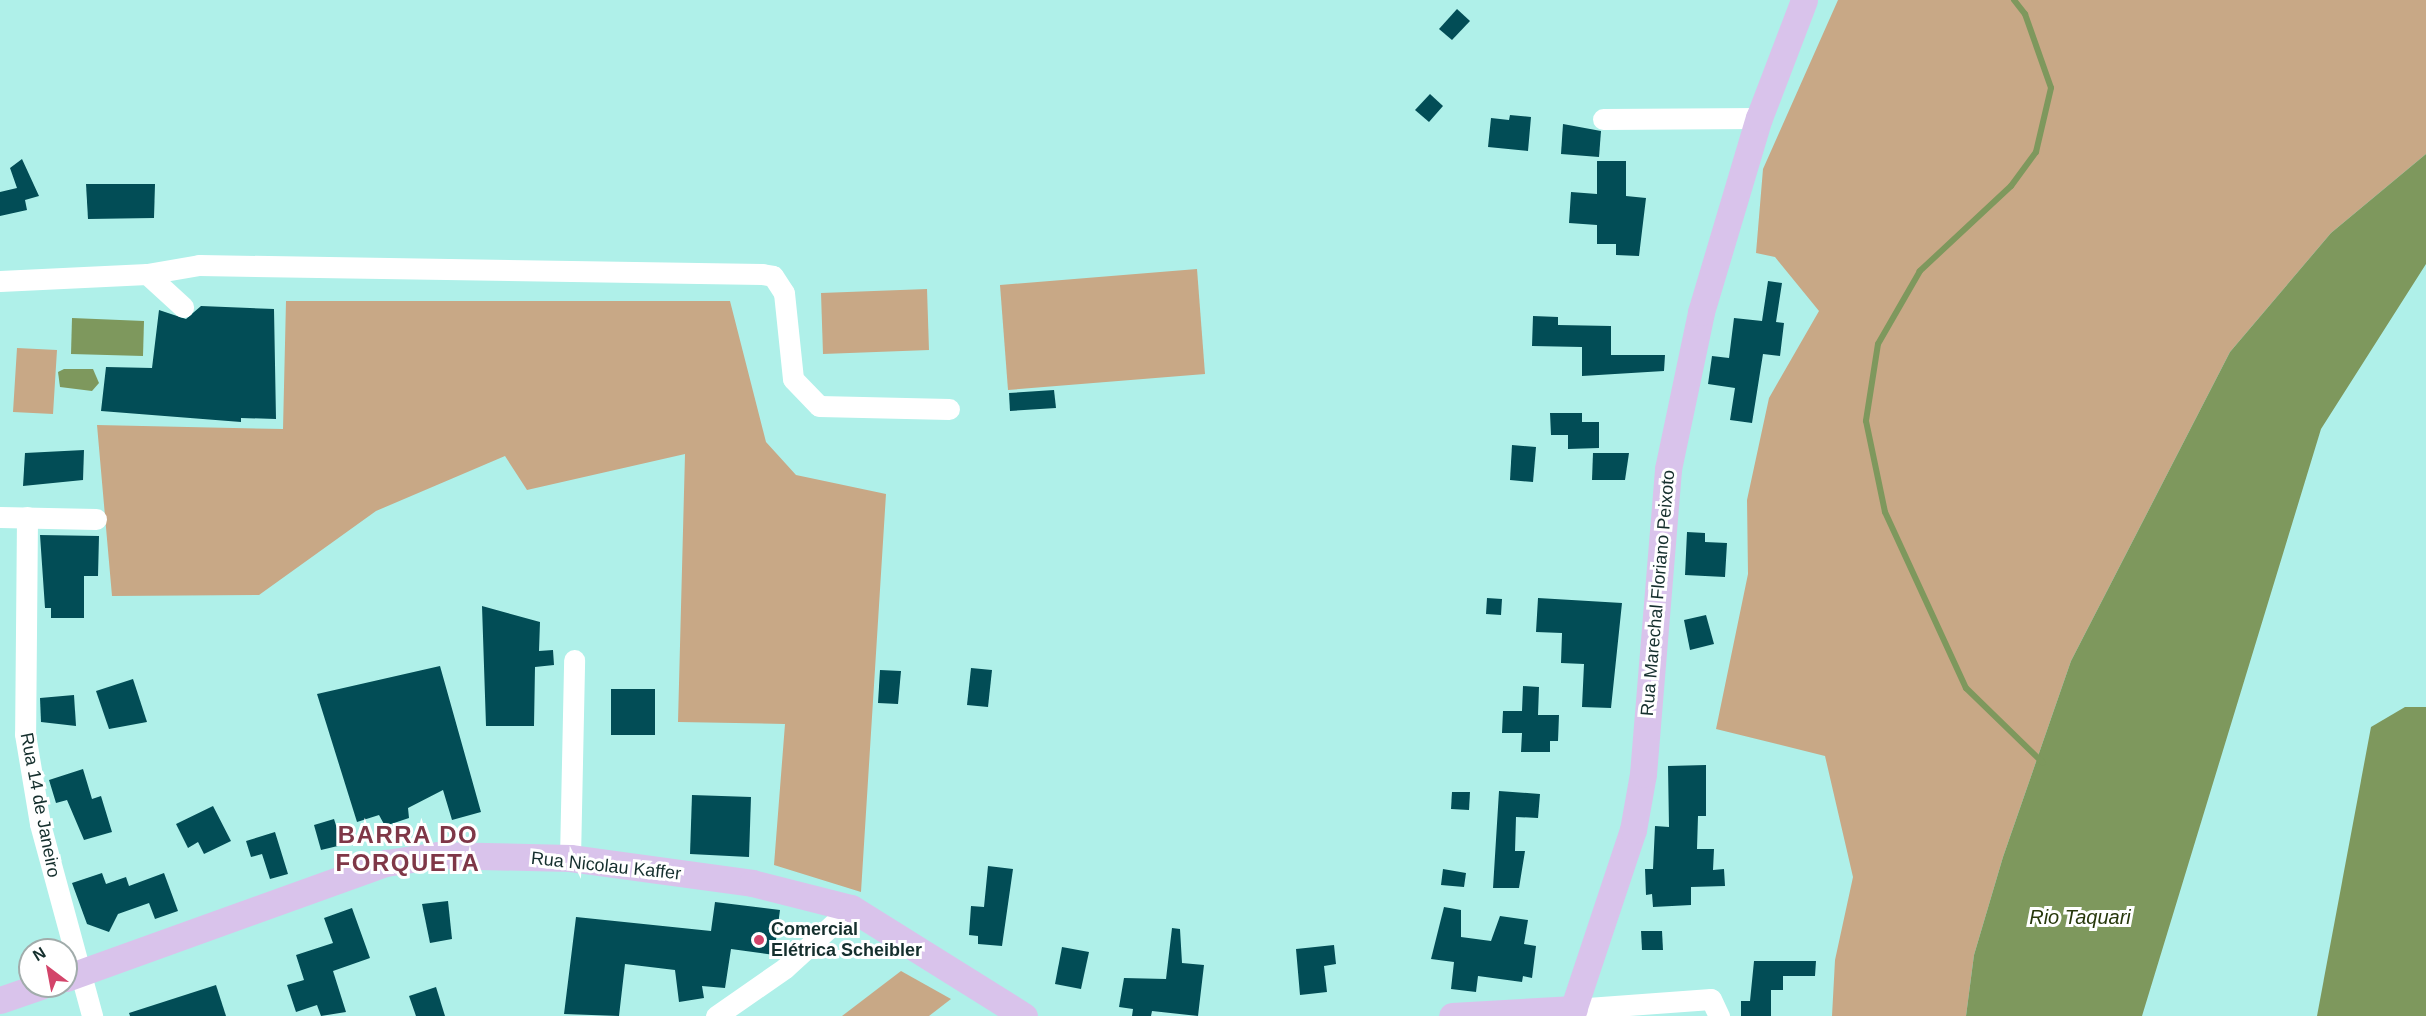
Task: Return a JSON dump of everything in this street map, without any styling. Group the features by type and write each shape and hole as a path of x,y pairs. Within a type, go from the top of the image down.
{"main road":[{"name":"Rua Marechal Floriano Peixoto","path":"1572,1012 1633,830 1643,774 1668,469 1701,312 1759,117 1804,0"},
{"name":"Rua Nicolau Kaffer","path":"78,974 386,863 438,855 570,858 752,883 851,908 1024,1016"},
{"path":"0,1000 18,994"},
{"path":"1452,1016 1572,1012"}],"street":[{"path":"1603,119 1759,117"},
{"path":"0,281 147,274 199,265 762,274 773,276 784,293 793,379 819,406 949,409"},
{"path":"147,274 183,306"},
{"path":"0,517 96,519"},
{"name":"Rua 14 de Janeiro","path":"27,517 25,734 40,824 64,938"},
{"path":"570,858 574,660"},
{"path":"716,1016 785,968 851,908"},
{"name":"Rua 14 de Janeiro","path":"78,988 92,1016"},
{"path":"1572,1012 1710,999 1719,1012"}],"shaded area":[{"path":"1838,0 2426,0 2426,154 2331,233 2230,352 2071,661 2003,857 1974,955 1966,1016 1832,1016 1835,960 1853,877 1825,756 1716,729 1748,574 1747,500 1769,398 1819,311 1775,257 1756,253 1763,169"},
{"path":"1197,269 1205,374 1008,390 1000,285"},
{"path":"927,289 929,350 823,354 821,293"},
{"path":"286,301 730,301 766,442 796,475 886,494 861,892 774,865 785,724 678,722 685,454 527,490 505,456 376,511 259,595 112,596 97,425 283,429"},
{"path":"17,348 57,350 53,414 13,412"},
{"path":"901,971 951,999 929,1016 842,1016"}],"water":[{"name":"Rio Taquari","path":"2426,154 2426,264 2321,429 2142,1016 1966,1016 1974,955 2003,857 2071,661 2230,352 2331,233"},
{"path":"72,318 144,321 143,356 71,354"},
{"path":"64,369 93,369 99,383 92,391 60,387 58,372"},
{"path":"2405,707 2426,707 2426,1016 2317,1016 2371,727"}],"building":[{"path":"1457,9 1470,21 1452,40 1439,29"},
{"path":"1430,94 1443,106 1429,122 1415,110"},
{"path":"1510,115 1531,117 1528,151 1488,147 1491,118 1509,120"},
{"path":"1563,124 1601,131 1599,157 1561,154"},
{"path":"22,159 39,196 25,200 27,210 0,216 0,192 17,188 10,168"},
{"path":"1597,161 1626,161 1626,196 1646,198 1639,256 1616,255 1616,244 1597,244 1597,225 1569,223 1571,192 1597,194"},
{"path":"86,184 155,184 154,218 88,219"},
{"path":"1768,281 1782,283 1776,322 1784,323 1780,356 1763,354 1752,423 1730,420 1735,388 1708,384 1712,356 1729,358 1734,318 1762,321"},
{"path":"201,306 274,309 276,419 241,418 241,422 101,411 106,367 152,368 159,310 186,319"},
{"path":"1533,316 1558,317 1558,325 1611,326 1611,355 1665,355 1664,371 1582,376 1582,347 1532,346"},
{"path":"1054,390 1056,408 1010,411 1009,393"},
{"path":"1550,413 1582,413 1582,422 1599,422 1599,448 1568,449 1568,435 1551,435"},
{"path":"1512,445 1536,447 1533,482 1510,480"},
{"path":"84,450 83,480 23,486 25,453"},
{"path":"1593,453 1629,453 1625,480 1592,480"},
{"path":"1687,532 1705,533 1705,542 1727,543 1725,577 1685,575"},
{"path":"40,535 99,536 98,576 84,576 84,618 51,618 51,608 45,608"},
{"path":"1487,598 1502,599 1501,615 1486,614"},
{"path":"1538,598 1622,603 1611,708 1582,707 1584,664 1561,663 1562,633 1536,632"},
{"path":"482,606 540,622 539,651 553,650 554,665 535,667 534,726 486,726"},
{"path":"1706,615 1714,644 1690,650 1684,620"},
{"path":"440,666 481,812 452,820 443,790 408,808 409,818 385,826 379,815 357,822 317,694"},
{"path":"971,668 992,670 988,707 967,705"},
{"path":"880,670 901,671 898,704 878,703"},
{"path":"133,679 147,722 109,729 96,691"},
{"path":"1523,686 1539,687 1538,715 1559,715 1558,741 1550,741 1550,752 1521,752 1522,733 1502,733 1503,711 1522,711"},
{"path":"611,689 655,689 655,735 611,735"},
{"path":"74,695 76,726 41,722 40,698"},
{"path":"1706,765 1706,816 1698,816 1697,849 1714,849 1713,870 1724,869 1725,886 1691,887 1691,905 1653,907 1652,894 1646,895 1645,869 1653,869 1655,826 1669,827 1668,766"},
{"path":"83,769 92,799 101,796 112,832 84,840 67,800 56,803 49,780"},
{"path":"1499,791 1540,794 1538,818 1516,817 1515,851 1525,851 1519,888 1493,888"},
{"path":"1452,792 1470,792 1469,810 1451,809"},
{"path":"692,795 751,797 749,857 690,854"},
{"path":"213,806 231,841 204,854 198,842 188,848 176,824"},
{"path":"334,819 342,845 321,850 314,825"},
{"path":"275,832 288,874 270,879 262,854 251,857 246,841"},
{"path":"988,866 1013,869 1002,946 978,944 978,936 969,935 971,906 984,907"},
{"path":"1443,869 1466,873 1464,887 1441,885"},
{"path":"102,873 106,884 126,877 129,886 164,873 178,911 155,919 149,903 118,914 109,932 87,924 72,883"},
{"path":"448,901 452,939 430,943 422,904"},
{"path":"715,902 780,910 774,955 731,949 725,988 702,986 704,998 679,1002 675,970 625,964 619,1016 564,1014 576,917 711,931"},
{"path":"1444,907 1461,910 1461,937 1491,941 1500,916 1528,920 1524,944 1536,946 1532,978 1523,976 1522,982 1478,976 1476,992 1451,989 1454,962 1431,959"},
{"path":"352,908 370,958 333,971 346,1012 321,1016 317,1005 296,1012 287,985 304,980 296,955 333,943 324,918"},
{"path":"1172,928 1180,929 1182,963 1204,965 1198,1016 1152,1011 1151,1016 1132,1016 1133,1009 1119,1007 1124,978 1166,979"},
{"path":"1641,931 1662,931 1663,950 1642,950"},
{"path":"1334,945 1336,964 1324,966 1327,992 1300,995 1296,949"},
{"path":"1062,947 1089,952 1081,989 1055,984"},
{"path":"1754,961 1816,961 1815,976 1783,976 1783,990 1771,990 1771,1016 1741,1016 1741,1001 1750,1001"},
{"path":"216,985 226,1016 130,1016 129,1013"},
{"path":"436,987 445,1016 416,1016 409,996"}],"waterway":[{"path":"2014,0 2025,14 2051,88 2036,152 2011,186 1920,271 1878,344 1866,421 1885,512 1966,688 2043,763"}],"place":[{"name":"Comercial Elétrica Scheibler","path":"759,940"}],"district":[{"name":"BARRA DO FORQUETA","path":"408,849"}]}
